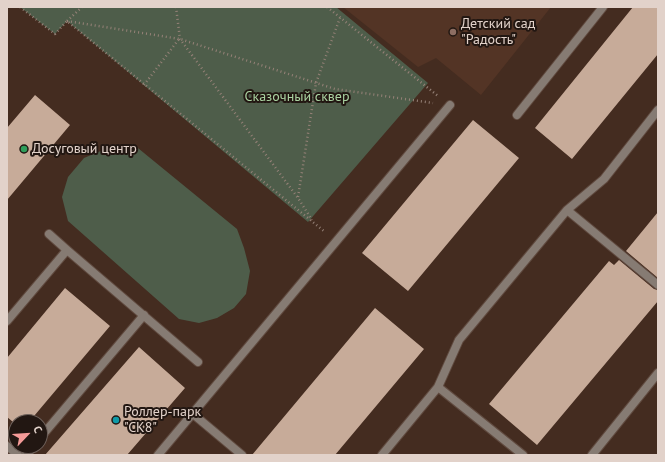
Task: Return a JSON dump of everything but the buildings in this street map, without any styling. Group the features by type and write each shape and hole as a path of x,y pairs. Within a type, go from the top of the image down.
{"lane":[{"path":"517,115 603,7"},
{"path":"158,455 450,105"},
{"path":"382,455 438,387 459,340 567,210 604,179 658,110"},
{"path":"567,210 658,284"},
{"path":"49,234 198,362"},
{"path":"7,321 67,250"},
{"path":"48,429 144,315"},
{"path":"592,455 658,373"},
{"path":"438,387 523,455"},
{"path":"193,414 242,455"},
{"path":"7,446 18,455"}],"path":[{"path":"20,7 55,34 82,7"},
{"path":"176,7 180,39 298,198 313,223"},
{"path":"327,7 450,105"},
{"path":"298,198 316,83 340,18"},
{"path":"67,21 180,39 335,89 450,105"},
{"path":"67,21 336,242"},
{"path":"144,85 180,39"}],"shaded area":[{"name":"Детский сад \"Радость\"","path":"343,7 551,7 481,95 436,58 418,67"}],"green space":[{"name":"Сказочный сквер","path":"20,7 336,7 428,83 308,222 67,21 55,34"},
{"path":"133,144 237,229 250,271 246,294 234,308 217,318 199,323 179,319 68,221 62,197 68,177 84,158 103,150"}],"place":[{"name":"Детский сад \"Радость\"","path":"453,32"},
{"name":"Досуговый центр","path":"24,149"},
{"name":"Роллер-парк \"СК8\"","path":"116,420"}]}
